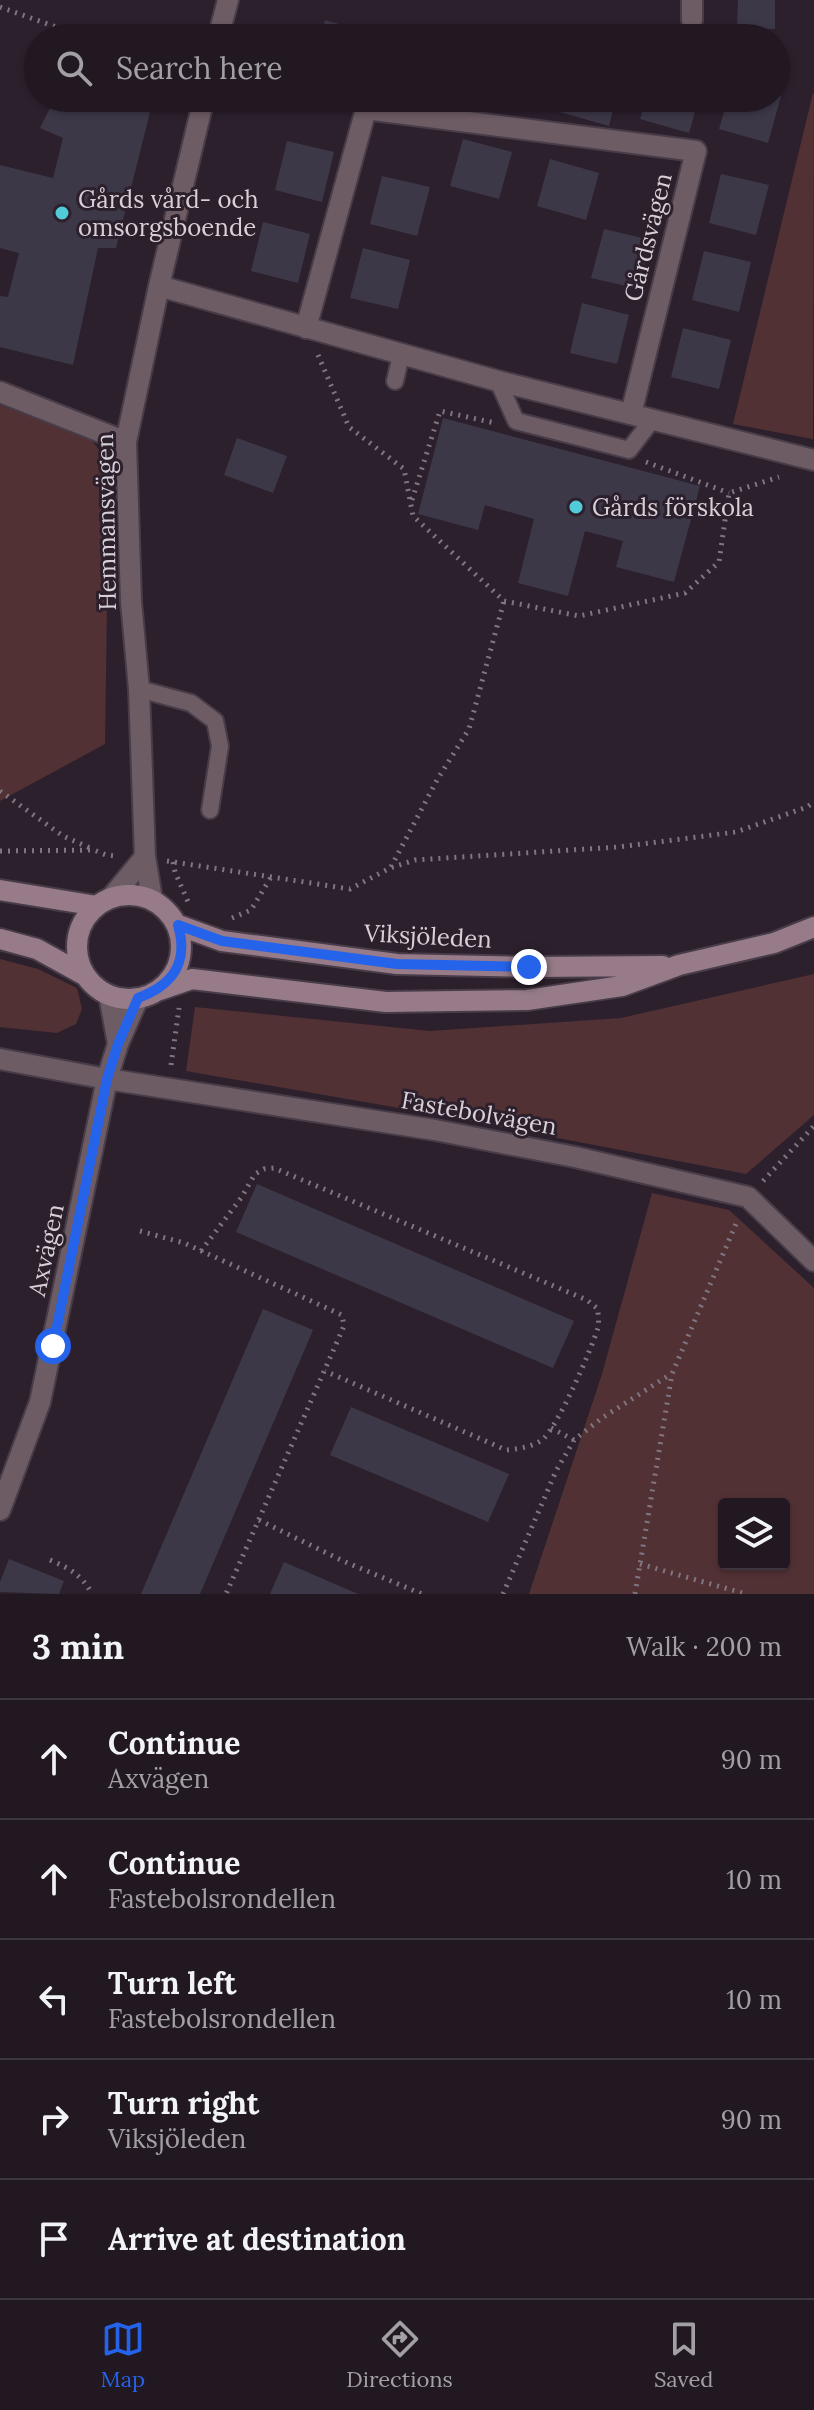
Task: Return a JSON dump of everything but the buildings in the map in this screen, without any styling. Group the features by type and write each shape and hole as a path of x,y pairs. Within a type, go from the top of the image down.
{"main road":[{"path":"0,890 104,902"},
{"path":"0,939 37,949 86,976 109,995 148,995 175,972 181,955 178,925 152,899 125,894 104,902 83,922 77,944 79,960 86,976"},
{"name":"Viksjöleden","path":"178,925 222,941 397,964 529,967 679,965"},
{"name":"Viksjöleden","path":"148,995 192,979 386,1002 527,1000 622,986 679,965 774,943 814,927"}],"street":[{"path":"222,24 228,0"},
{"name":"Hemmansvägen","path":"152,899 145,857 126,442 201,112"},
{"name":"Gårdsvägen","path":"306,328 365,112"},
{"name":"Gårdsvägen","path":"390,112 696,151 631,414"},
{"path":"159,286 498,381 813,460"},
{"path":"0,392 126,442"},
{"path":"104,902 145,857"},
{"name":"Axvägen","path":"109,995 118,1044"},
{"name":"Axvägen","path":"0,1510 40,1402 107,1079 118,1044 148,995"},
{"name":"Fastebolvägen","path":"0,1059 107,1079 435,1130 575,1157 748,1197"},
{"path":"748,1197 814,1261"}],"lane":[{"path":"395,381 401,355"},
{"path":"498,381 516,421 629,450 652,420"},
{"path":"139,689 191,703 215,721 220,746 210,810"}],"path":[{"path":"0,7 48,24"},
{"path":"306,328 349,427 404,469 413,516 504,601 579,616 685,593 719,562 729,493"},
{"path":"411,504 440,411 490,423 516,421"},
{"path":"629,450 647,463 729,493 778,477 813,460"},
{"path":"390,868 437,780 469,729 504,601"},
{"path":"0,791 63,836 106,855 145,857 350,889 390,868 415,860 618,847 736,832 814,802"},
{"path":"0,851 94,850"},
{"path":"173,862 187,903 201,909"},
{"path":"227,917 235,918 251,910 271,877"},
{"path":"170,1074 180,999"},
{"path":"635,1594 672,1374 748,1197 814,1126"},
{"path":"201,1251 255,1174 274,1168 587,1300 598,1309 599,1324 577,1379 551,1428 541,1440 520,1449 506,1450 325,1371"},
{"path":"140,1231 184,1243 342,1315 344,1326 226,1594"},
{"path":"503,1594 556,1471 574,1440 602,1418 672,1374"},
{"path":"551,1428 574,1440"},
{"path":"259,1520 343,1561 422,1594"},
{"path":"50,1560 72,1570 86,1582 92,1594"},
{"path":"640,1564 746,1594"}],"shaded area":[{"path":"814,94 813,439 733,424"},
{"path":"0,405 87,435 109,462 105,744 0,801"},
{"path":"0,959 38,969 77,988 82,1009 76,1024 57,1033 0,1027"},
{"path":"814,974 814,1115 746,1174 186,1071 195,1007 430,1031 621,1018"},
{"path":"652,1193 729,1210 814,1288 814,1594 529,1594 602,1374"}],"place":[{"name":"Gårds vård- och omsorgsboende","path":"62,213"},
{"name":"Gårds förskola","path":"576,507"}],"route":[{"path":"53,1346 107,1079 138,998 157,991 175,972 181,955 178,925 222,941 397,964 529,967"}]}
